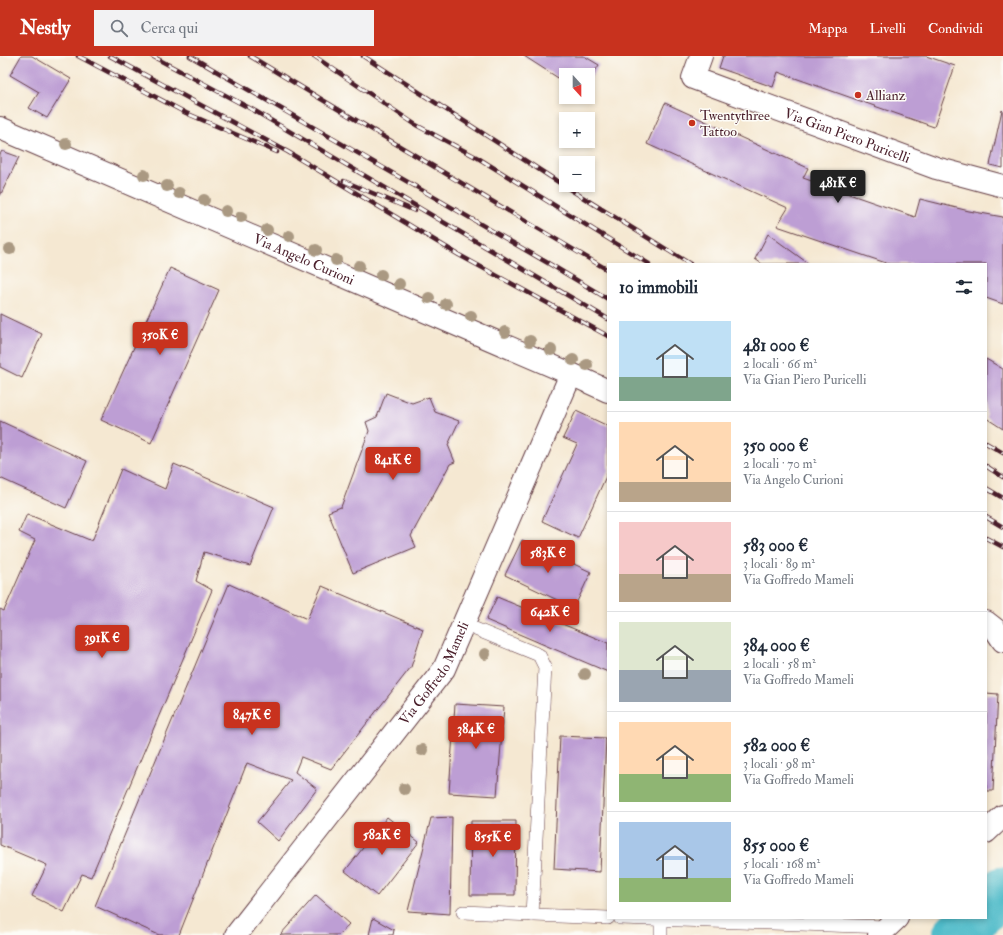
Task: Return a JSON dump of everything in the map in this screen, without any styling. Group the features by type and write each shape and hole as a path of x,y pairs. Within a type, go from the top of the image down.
{"street":[{"name":"Via Gian Piero Puricelli","path":"701,56 693,78 936,168 1003,186"},
{"name":"Via Angelo Curioni","path":"0,128 607,391"},
{"name":"Via Goffredo Mameli","path":"236,935 444,669 571,374"},
{"path":"987,831 1003,816"}],"lane":[{"path":"463,624 539,655 545,667 532,915"},
{"path":"463,912 607,918"},
{"path":"640,919 888,927"},
{"path":"661,920 661,935"}],"building":[{"path":"21,56 32,56 71,79 47,118 29,108 39,92 10,75"},
{"path":"524,56 584,56 599,65 595,71 595,68 559,68 559,78"},
{"path":"723,56 926,56 955,66 934,127 778,72 773,87 719,68"},
{"path":"665,103 808,168 803,178 915,217 920,199 969,211 1003,217 1003,304 987,298 987,263 886,263 777,226 788,208 647,144"},
{"path":"1002,110 1003,111 1003,168 990,165"},
{"path":"2,151 19,157 0,196 0,154"},
{"path":"768,234 808,263 761,263 755,259"},
{"path":"170,268 219,290 151,443 101,420"},
{"path":"0,314 42,334 22,378 0,367"},
{"path":"987,360 1003,369 1003,429 987,419"},
{"path":"386,393 412,403 429,397 435,412 459,421 448,445 455,462 450,464 411,536 416,547 353,573 328,512 341,507 369,431 366,422 377,417"},
{"path":"576,411 607,426 607,474 578,538 542,521 577,444 563,438"},
{"path":"0,421 87,461 66,508 0,478"},
{"path":"174,464 274,507 250,566 204,552 196,581 212,590 91,877 82,874 64,912 32,896 47,865 0,845 0,609 4,611 35,540 19,532 27,514 92,541 121,469 165,489"},
{"path":"522,540 591,572 574,608 505,575"},
{"path":"229,584 307,619 322,586 423,629 411,667 331,769 301,757 295,772 317,789 278,841 257,822 291,780 247,763 179,935 159,935 95,906"},
{"path":"497,597 607,643 607,672 486,620"},
{"path":"987,693 998,694 993,791 987,791"},
{"path":"455,704 504,707 497,796 449,793"},
{"path":"560,736 606,738 600,872 554,869"},
{"path":"387,817 419,842 377,896 345,871"},
{"path":"452,817 450,914 408,911 431,818"},
{"path":"471,821 516,821 515,895 470,895"},
{"path":"316,895 349,924 339,935 280,935"},
{"path":"373,918 394,930 393,935 369,935"}],"waterway":[{"path":"987,906 1003,891"},
{"path":"957,935 974,919"}],"railway":[{"path":"78,56 186,113 277,152"},
{"path":"110,56 288,152 459,255 607,335"},
{"path":"152,56 255,111 607,318"},
{"path":"190,56 607,298"},
{"path":"250,56 383,137 607,269"},
{"path":"314,56 416,125 478,158 647,263"},
{"path":"363,56 563,185 688,263"},
{"path":"344,181 415,211"},
{"path":"987,444 1003,453"},
{"path":"987,467 1003,477"},
{"path":"987,489 1003,498"},
{"path":"987,518 1003,527"},
{"path":"987,539 1003,547"}],"place":[{"name":"Allianz","path":"858,95"},
{"name":"Twentythree Tattoo","path":"692,123"}]}
